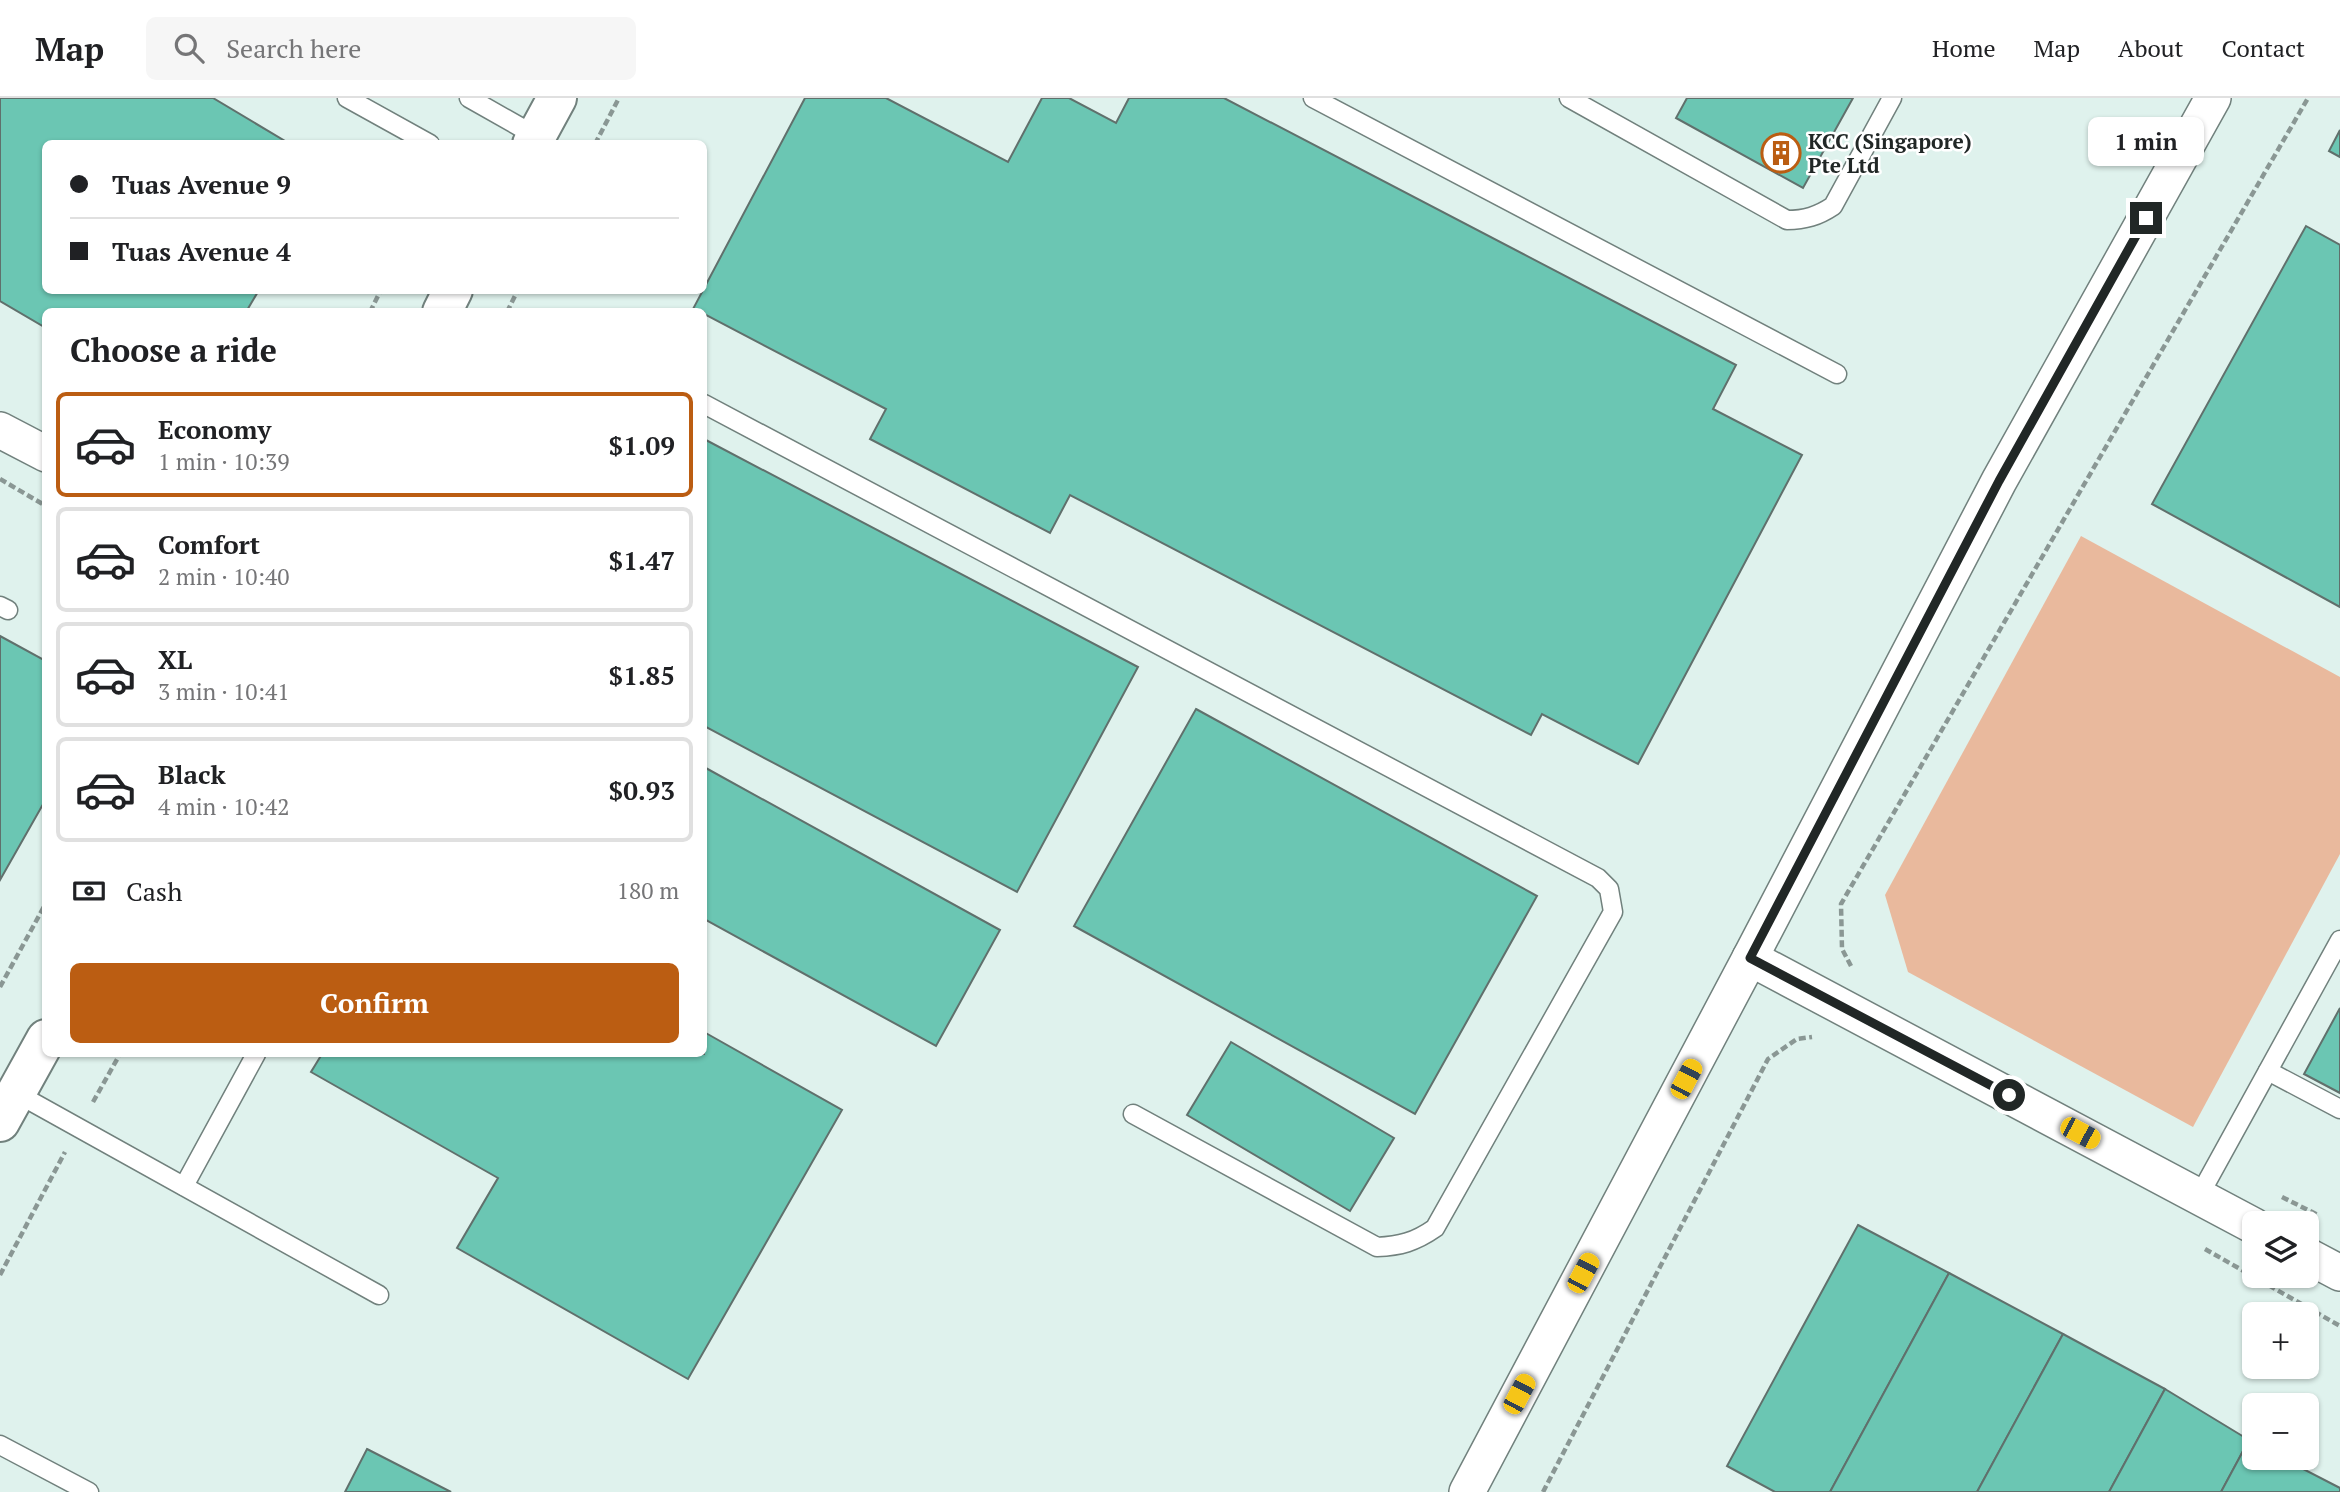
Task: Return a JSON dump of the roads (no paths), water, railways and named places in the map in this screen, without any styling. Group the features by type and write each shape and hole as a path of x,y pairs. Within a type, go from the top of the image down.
{"street":[{"path":"534,140 557,98"},
{"path":"1467,1492 1999,481 2213,98"},
{"path":"0,430 42,452"},
{"path":"1750,958 2242,1219"},
{"path":"8,1108 42,1046"},
{"path":"2319,1262 2340,1273"}],"lane":[{"path":"347,98 423,140"},
{"path":"469,98 534,140"},
{"path":"1313,98 1837,374"},
{"path":"1569,98 1787,220 1802,220 1821,214 1833,206 1892,98"},
{"path":"707,406 1598,878 1609,889 1613,912 1434,1228 1417,1240 1398,1246 1377,1247 1133,1114"},
{"path":"2199,1196 2340,940"},
{"path":"184,1186 254,1057"},
{"path":"2268,1071 2340,1109"},
{"path":"8,1108 78,1127 379,1295"},
{"path":"0,1445 89,1492"}],"place":[{"name":"KCC (Singapore) Pte Ltd","path":"1781,153"}]}
